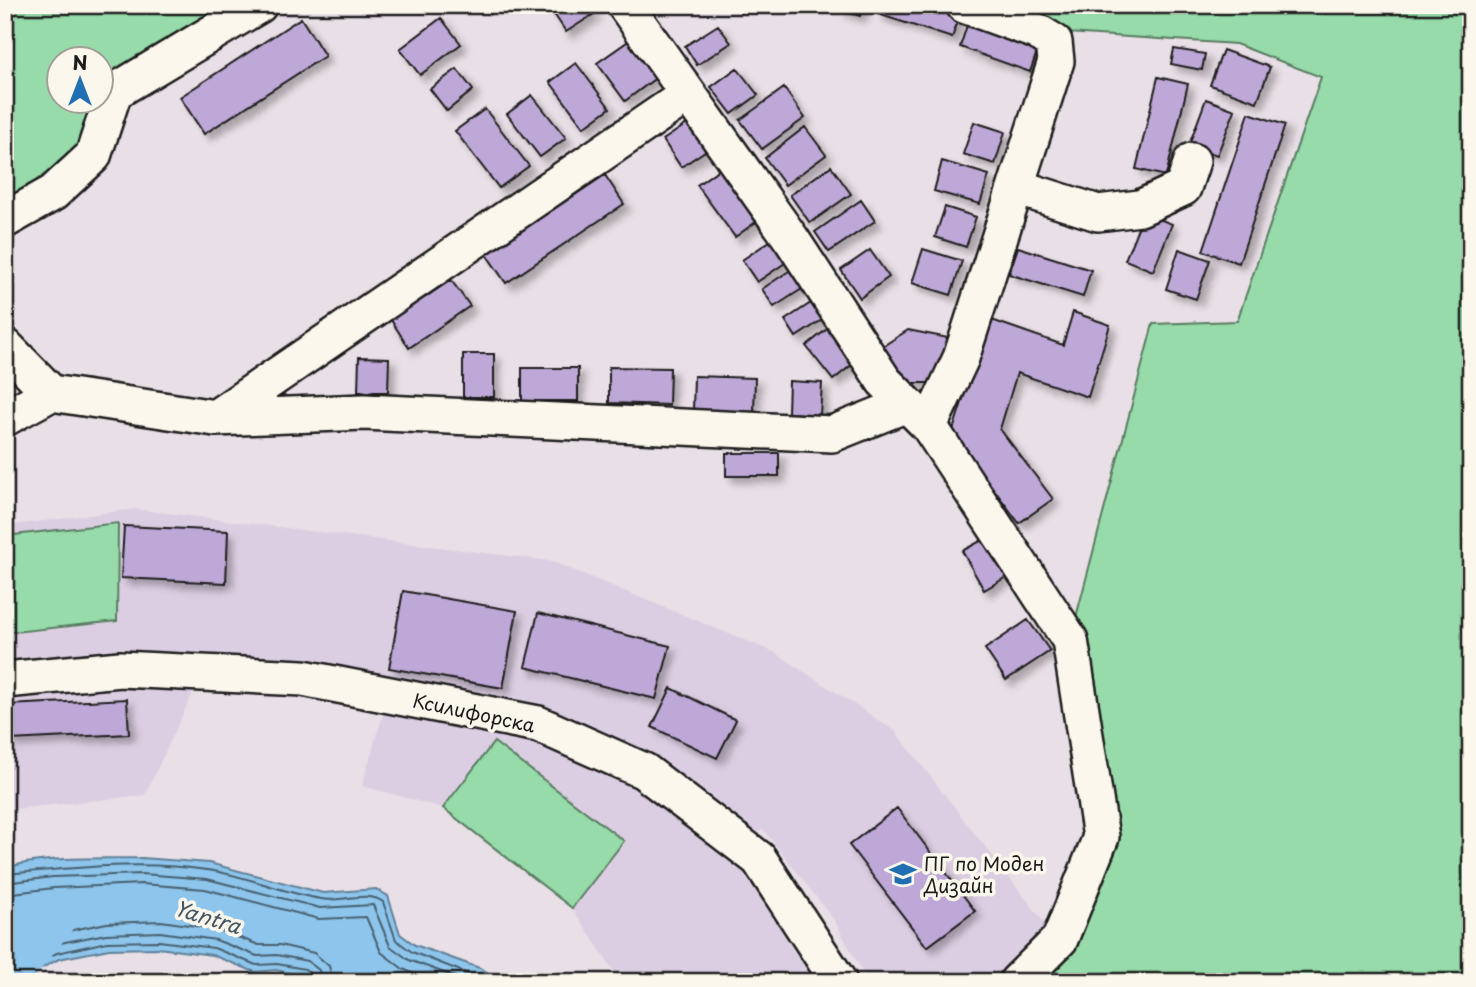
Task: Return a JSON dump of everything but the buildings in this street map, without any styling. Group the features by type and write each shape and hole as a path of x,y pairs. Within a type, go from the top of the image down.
{"street":[{"path":"5,220 53,193 93,156 114,92 259,5"},
{"path":"625,5 792,240 884,381 918,415 1070,640 1101,836 1060,939 1017,982"},
{"path":"5,346 51,393 215,418 364,412 832,434 918,415 961,358 1056,61 1054,43 1036,31 964,5"},
{"path":"215,418 687,95"},
{"path":"1016,187 1098,212 1140,208 1183,188 1192,161"},
{"path":"5,418 51,393"},
{"name":"Ксилифорска","path":"5,680 120,669 303,678 538,724 644,771 759,859 839,982"}],"shaded area":[{"path":"135,509 551,561 774,652 895,731 1047,926 991,982 868,982 834,920 763,829 742,845 836,982 621,982 572,908 443,808 362,786 383,714 300,694 197,684 145,795 5,810 5,526"}],"green space":[{"path":"5,5 259,5 116,91 116,46 46,46 46,116 106,116 93,156 5,220"},
{"path":"964,5 1471,5 1471,982 1263,982 1260,975 1237,982 1017,982 1060,939 1087,823 1070,640 1153,324 1237,321 1321,77 1236,44 1036,31"},
{"path":"118,523 117,621 5,633 5,536"},
{"path":"494,742 624,841 572,908 443,808"}],"water":[{"name":"Yantra","path":"142,858 209,863 323,893 376,889 388,896 400,934 415,945 482,969 502,982 310,982 303,976 276,970 255,972 212,955 158,948 109,949 59,959 42,968 24,966 5,958 5,869 53,860"}],"waterway":[{"path":"5,980 55,916"}],"place":[{"name":"ПГ по Моден Дизайн","path":"903,874"}]}
